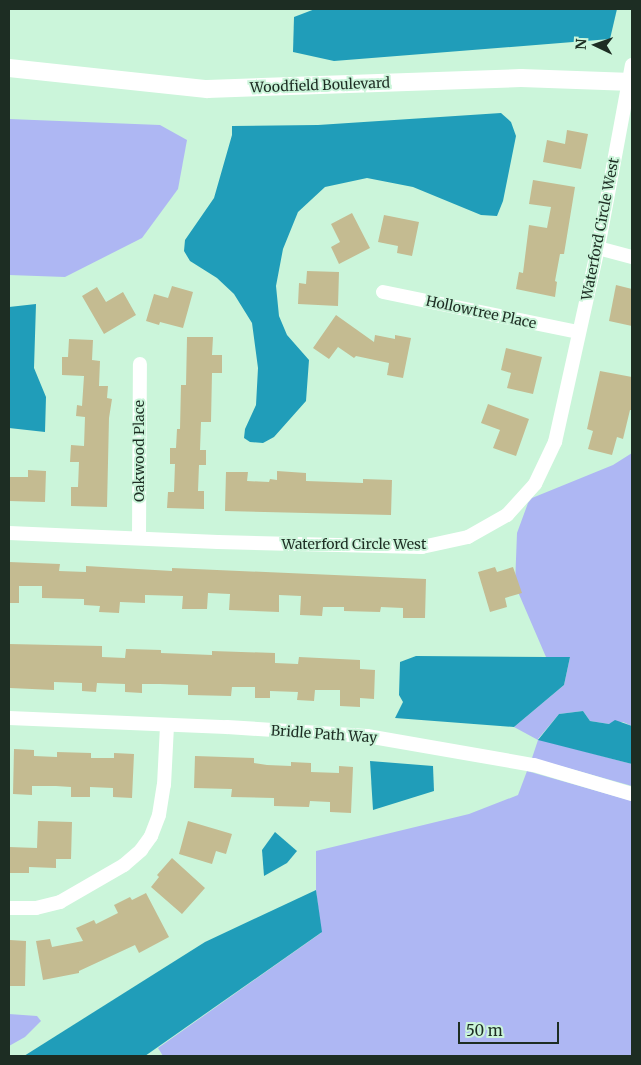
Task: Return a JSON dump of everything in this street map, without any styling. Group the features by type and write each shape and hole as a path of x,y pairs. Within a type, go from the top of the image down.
{"street":[{"name":"Woodfield Boulevard","path":"9,68 207,89 631,76"},
{"name":"Waterford Circle West","path":"9,533 218,542 422,547 468,537 506,514 535,484 555,442 598,248 631,76"},
{"path":"598,248 632,257"},
{"name":"Hollowtree Place","path":"383,292 578,332"},
{"name":"Oakwood Place","path":"139,538 140,364"},
{"name":"Bridle Path Way","path":"9,718 227,727 367,736 534,765 632,794"},
{"path":"9,908 36,908 60,902 124,865 141,850 150,836 159,814 164,785 167,726"}],"shaded area":[{"path":"315,9 617,9 610,39 334,61 293,52 294,17"},
{"path":"501,113 511,122 516,136 503,201 497,216 481,215 413,187 367,178 325,187 298,212 283,249 276,286 279,316 287,335 309,360 306,401 274,437 263,443 250,442 244,438 245,429 256,405 258,368 252,323 234,294 217,278 190,261 184,251 185,240 214,198 232,135 232,126 318,125"},
{"path":"9,119 160,125 187,140 178,189 142,238 65,277 9,275"},
{"path":"36,304 34,368 46,397 45,432 9,428 9,307"},
{"path":"632,453 632,726 623,722 609,724 590,721 583,711 559,714 538,739 632,764 632,786 532,758 538,740 514,727 564,685 570,657 546,657 515,585 517,533 528,503 532,498 613,465"},
{"path":"416,656 570,657 564,685 514,727 395,718 403,702 399,695 400,662"},
{"path":"583,711 590,721 609,724 615,720 632,726 632,764 538,740 559,714"},
{"path":"370,761 433,766 434,791 373,810"},
{"path":"527,771 632,801 632,1056 163,1056 158,1048 321,933 316,890 316,851 469,814 518,795"},
{"path":"275,832 297,851 287,863 264,876 262,850"},
{"path":"316,890 322,932 145,1056 24,1056 205,942"},
{"path":"9,1014 37,1016 41,1021 25,1037 9,1046"}],"building":[{"path":"567,130 588,134 581,169 543,162 547,140 565,144"},
{"path":"533,180 575,187 564,254 560,254 555,281 557,282 555,297 516,289 519,272 523,273 529,225 547,228 551,207 529,204"},
{"path":"352,213 370,248 339,264 331,247 340,242 331,224"},
{"path":"384,215 419,222 412,256 397,253 398,246 378,242"},
{"path":"307,271 339,272 338,306 298,304 299,283 306,284"},
{"path":"616,285 632,289 632,326 609,321"},
{"path":"172,286 193,292 183,328 160,322 159,325 146,321 154,294 168,298"},
{"path":"97,287 106,302 123,292 136,315 104,334 82,296"},
{"path":"336,315 374,342 375,335 395,339 395,335 411,338 403,378 387,375 389,363 356,356 354,358 338,347 329,359 313,348"},
{"path":"187,337 213,337 212,355 222,355 222,373 212,373 211,422 201,422 200,450 206,450 206,465 199,465 198,491 204,491 204,509 167,508 168,492 174,492 175,464 170,464 170,448 176,448 177,429 180,429 181,385 186,385"},
{"path":"69,339 93,340 92,360 100,361 99,386 108,386 107,398 112,399 109,418 107,507 71,506 71,487 78,487 79,462 70,462 71,445 84,446 85,417 76,416 77,405 82,406 84,376 62,375 62,357 68,357"},
{"path":"506,348 542,357 533,394 507,388 511,373 501,370"},
{"path":"600,371 632,377 632,410 630,410 623,439 617,437 612,455 588,449 593,431 587,429"},
{"path":"488,404 529,419 516,456 493,448 500,430 481,423"},
{"path":"28,470 46,471 45,502 9,501 10,477 28,477"},
{"path":"277,471 306,473 306,481 363,483 363,479 392,480 391,515 225,511 226,472 248,472 247,481 269,482 270,479 277,480"},
{"path":"9,562 60,564 59,571 86,572 86,566 172,571 172,568 426,579 425,618 403,618 403,608 381,607 380,612 344,611 344,607 323,607 322,616 300,615 301,596 279,595 279,612 229,610 230,594 208,593 207,609 182,609 183,596 145,595 145,603 120,602 119,613 99,612 100,606 84,605 84,599 42,598 42,586 19,586 19,603 9,603"},
{"path":"495,567 497,572 513,567 522,593 505,598 507,607 490,612 478,572"},
{"path":"9,644 102,646 102,657 125,658 126,649 161,650 161,653 212,655 212,651 275,653 275,663 298,664 299,657 360,660 360,669 375,670 374,699 360,698 360,707 340,706 340,690 315,690 314,701 297,700 298,692 270,691 270,698 255,698 255,687 232,687 231,696 188,695 188,685 160,684 142,684 142,693 125,692 125,684 97,683 96,692 82,691 82,683 54,682 54,690 10,688"},
{"path":"14,749 34,750 34,756 57,757 57,752 91,753 91,758 114,758 114,753 134,754 132,798 113,797 113,788 90,787 90,797 71,797 71,787 56,786 32,786 32,795 13,794"},
{"path":"195,756 254,758 254,763 267,765 291,766 291,762 311,763 311,772 339,773 339,766 353,767 351,813 330,812 330,802 310,801 309,807 274,806 274,798 231,797 232,789 194,788"},
{"path":"38,821 72,822 71,859 56,859 56,868 29,867 29,873 9,873 9,847 37,848"},
{"path":"188,821 232,834 226,854 216,851 212,864 179,854"},
{"path":"172,858 205,888 182,914 151,887 159,877 157,875"},
{"path":"146,893 169,937 139,953 135,945 79,971 79,973 43,980 36,941 50,939 52,947 83,941 76,928 94,920 96,924 118,913 114,905 130,897 132,900"},
{"path":"10,940 26,941 25,986 9,986"}]}
